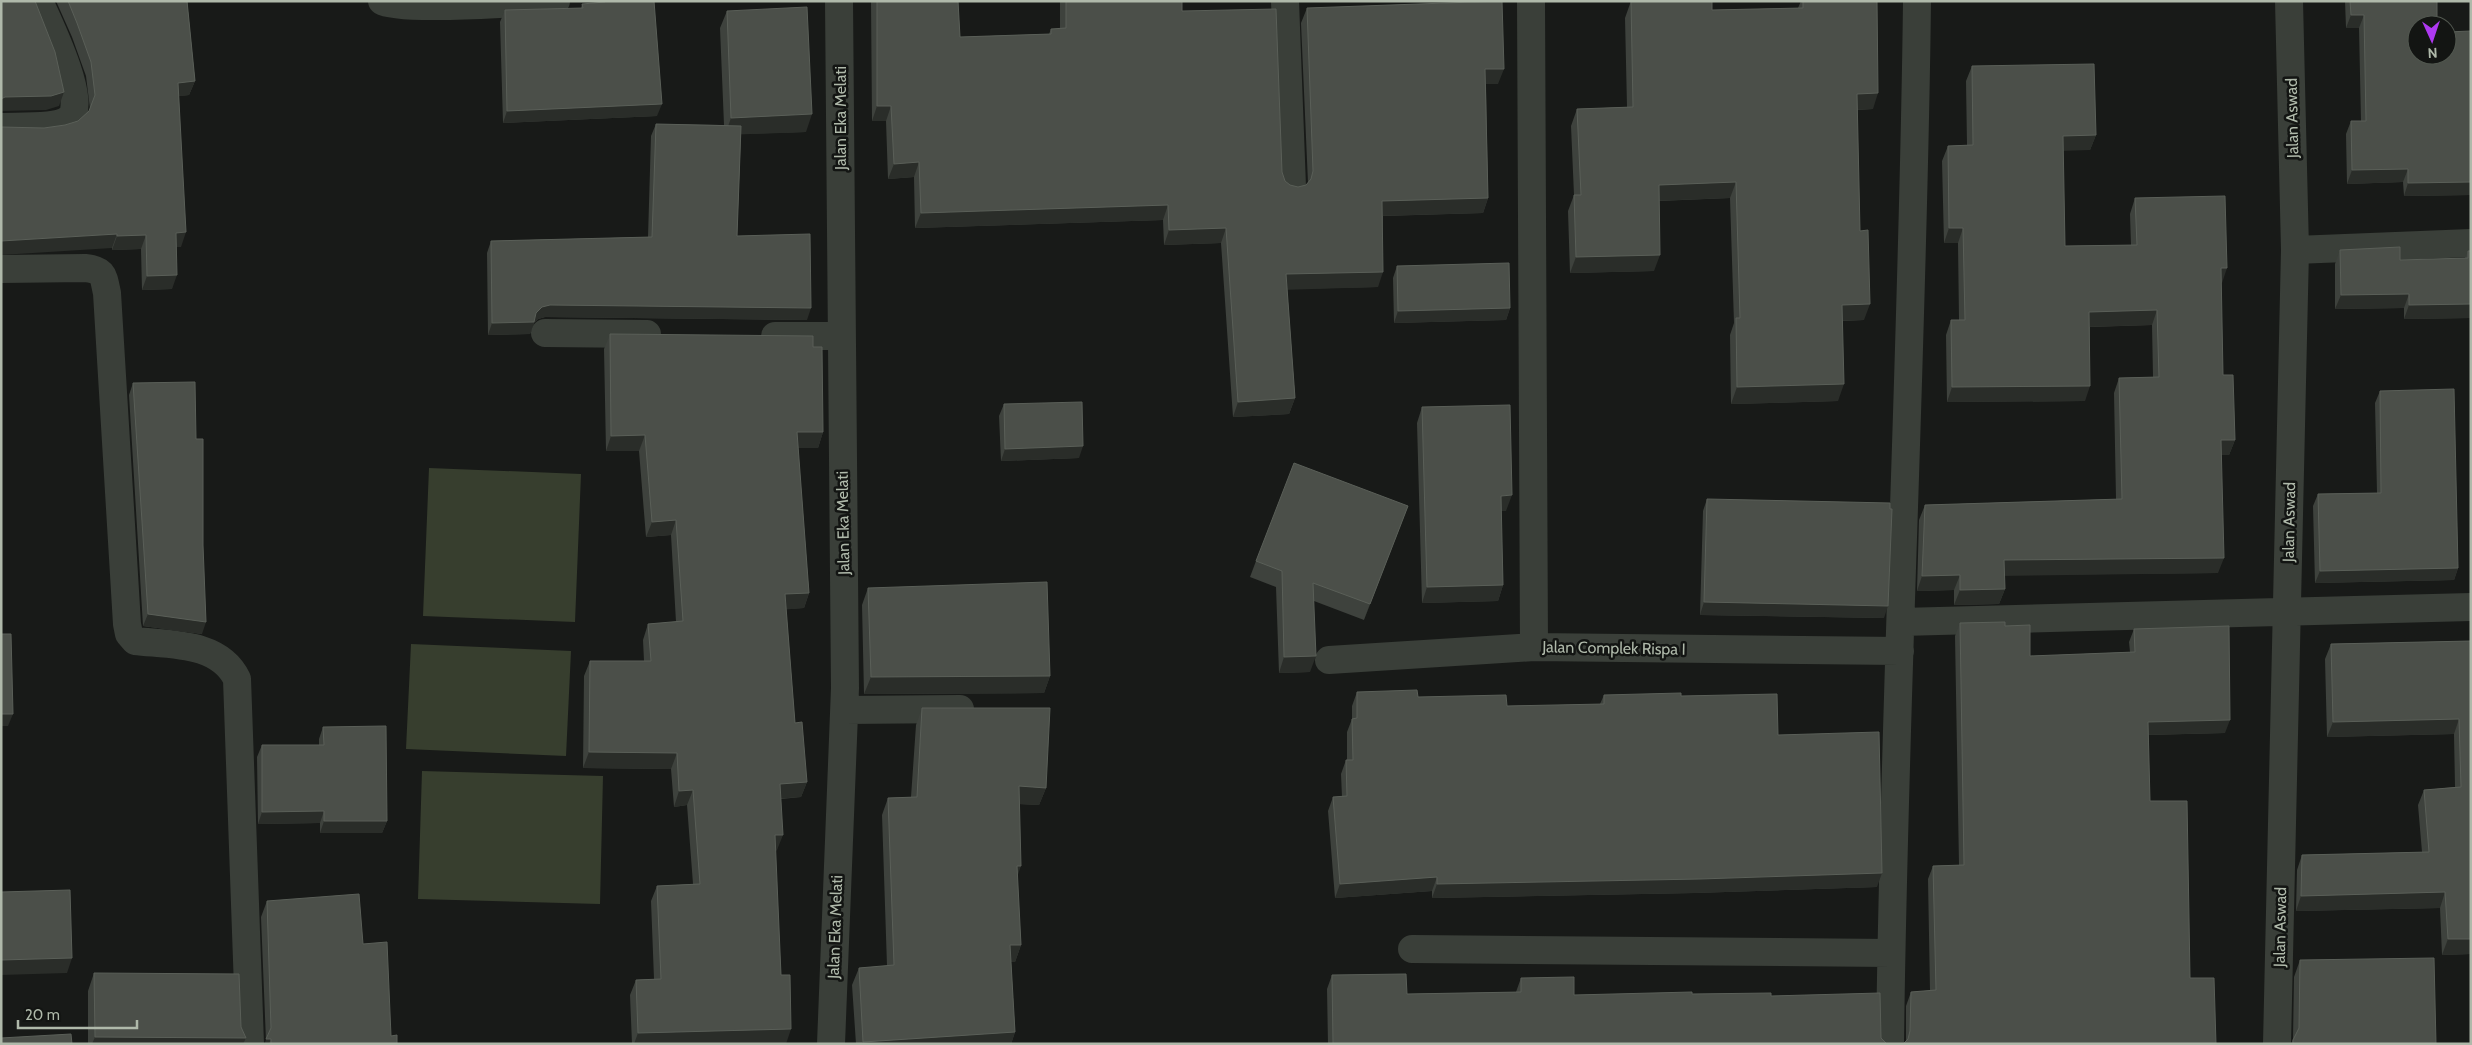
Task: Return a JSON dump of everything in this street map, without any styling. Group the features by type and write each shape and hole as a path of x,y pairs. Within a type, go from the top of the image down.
{"street":[{"path":"1,127 53,124 70,118 74,111 75,100 67,70 55,33 40,1"},
{"path":"382,1 392,5 428,6 556,1"},
{"name":"Jalan Eka Melati","path":"830,1044 845,710 839,1"},
{"path":"1285,1 1292,187"},
{"path":"1531,1 1534,647"},
{"path":"1890,1044 1891,953 1915,189 1917,1"},
{"name":"Jalan Aswad","path":"2277,1044 2295,250 2289,1"},
{"path":"2295,250 2471,243"},
{"path":"1,269 85,268 97,269 102,274 107,293 126,624 129,634 135,641 201,649 218,657 233,670 237,679 250,1044"},
{"path":"545,334 673,335"},
{"path":"752,336 841,336"},
{"path":"1901,622 2471,607"},
{"name":"Jalan Complek Rispa I","path":"1329,660 1534,647 1900,651"},
{"path":"845,710 984,709"},
{"path":"1412,950 1891,953"}],"shaded area":[{"path":"429,468 581,474 575,622 423,616"},
{"path":"411,644 571,651 566,756 406,749"},
{"path":"422,771 603,776 600,904 418,899"}],"building":[{"path":"1,1 35,1 55,52 64,92 51,96 5,97 1,99"},
{"path":"68,1 187,1 195,81 178,83 186,232 176,233 177,275 147,276 146,235 117,236 117,234 1,241 1,127 44,128 78,121 89,111 95,95 91,62"},
{"path":"605,1 654,1 662,104 507,111 505,10 583,8 582,4"},
{"path":"877,1 958,1 960,37 1051,34 1051,29 1066,28 1066,1 1182,1 1182,11 1276,9 1282,172 1285,181 1290,185 1298,187 1306,185 1311,179 1313,171 1307,8 1502,1 1504,69 1485,69 1488,198 1382,201 1383,272 1286,274 1295,398 1238,402 1226,228 1169,230 1168,205 921,213 919,162 894,164 891,106 877,106"},
{"path":"1631,1 1712,1 1712,10 1803,8 1803,1 1877,1 1878,93 1857,94 1860,231 1868,230 1870,304 1842,305 1844,384 1737,387 1736,318 1740,318 1736,182 1659,185 1660,255 1576,257 1574,195 1581,195 1577,109 1633,107"},
{"path":"2350,1 2437,1 2437,15 2407,15 2407,65 2457,65 2457,32 2471,31 2471,182 2408,183 2408,169 2352,170 2351,121 2366,121 2364,15 2351,15"},
{"path":"807,7 812,114 731,118 727,11"},
{"path":"2094,64 2096,135 2063,136 2065,246 2137,245 2135,198 2225,196 2227,268 2221,268 2223,375 2233,375 2235,440 2221,440 2224,558 2004,560 2005,589 1960,590 1960,575 1922,576 1925,505 2122,499 2119,378 2159,377 2157,310 2089,312 2090,386 1952,387 1951,320 1965,320 1963,228 1949,228 1948,146 1973,145 1972,66"},
{"path":"656,124 741,126 737,236 810,234 811,308 550,305 542,307 536,313 534,322 492,323 491,241 652,237"},
{"path":"2400,247 2400,260 2468,258 2468,251 2471,251 2471,304 2409,305 2409,294 2341,295 2340,250"},
{"path":"1509,263 1510,308 1398,311 1397,266"},
{"path":"610,334 813,336 813,347 822,347 823,432 797,432 809,593 785,594 795,723 802,722 807,782 780,784 783,835 775,835 781,975 790,975 791,1029 638,1033 636,980 661,979 657,886 700,884 693,790 679,791 677,753 589,752 590,661 651,661 648,624 683,621 676,520 652,522 645,435 611,436"},
{"path":"195,382 196,439 203,439 203,545 206,622 148,614 133,383"},
{"path":"2454,389 2458,568 2320,571 2318,494 2381,493 2380,391"},
{"path":"1082,402 1083,446 1005,449 1004,404"},
{"path":"1510,405 1512,495 1501,496 1503,585 1427,587 1422,407"},
{"path":"1294,463 1408,506 1370,604 1313,583 1316,656 1284,657 1282,571 1256,561"},
{"path":"1707,499 1890,503 1890,509 1892,509 1888,606 1704,602"},
{"path":"1047,582 1050,676 871,677 868,588"},
{"path":"2005,622 2005,626 2030,625 2030,656 2135,652 2134,629 2229,626 2230,720 2148,722 2150,801 2187,801 2190,978 2214,978 2216,1044 1903,1044 1908,1039 1910,1031 1911,992 1936,990 1933,866 1964,865 1960,623"},
{"path":"1,634 11,634 13,714 1,714"},
{"path":"2471,641 2471,939 2448,939 2445,892 2301,896 2302,855 2429,852 2424,790 2461,787 2459,719 2333,722 2331,644"},
{"path":"1417,690 1418,697 1506,695 1507,706 1604,704 1604,695 1681,693 1681,696 1777,694 1778,735 1879,732 1882,873 1700,879 1437,884 1437,877 1340,884 1333,797 1347,796 1346,760 1353,760 1352,719 1357,718 1357,692"},
{"path":"922,708 1050,708 1046,788 1019,786 1021,866 1017,866 1021,945 1010,945 1015,1032 863,1042 859,968 894,965 888,798 917,797"},
{"path":"386,726 387,821 324,821 324,811 262,812 262,745 324,745 323,727"},
{"path":"70,890 72,958 1,960 1,892"},
{"path":"359,894 363,944 387,942 391,1036 397,1035 397,1044 271,1044 271,1039 266,1039 271,1028 267,901"},
{"path":"2434,958 2436,1044 2293,1044 2299,1028 2300,960"},
{"path":"94,973 239,974 241,1027 246,1038 95,1037"},
{"path":"1406,974 1407,994 1521,992 1521,978 1574,977 1574,995 1692,992 1692,994 1771,993 1771,996 1880,993 1881,1038 1887,1044 1333,1044 1332,975"},
{"path":"71,1034 72,1044 1,1044 1,1038"}]}
